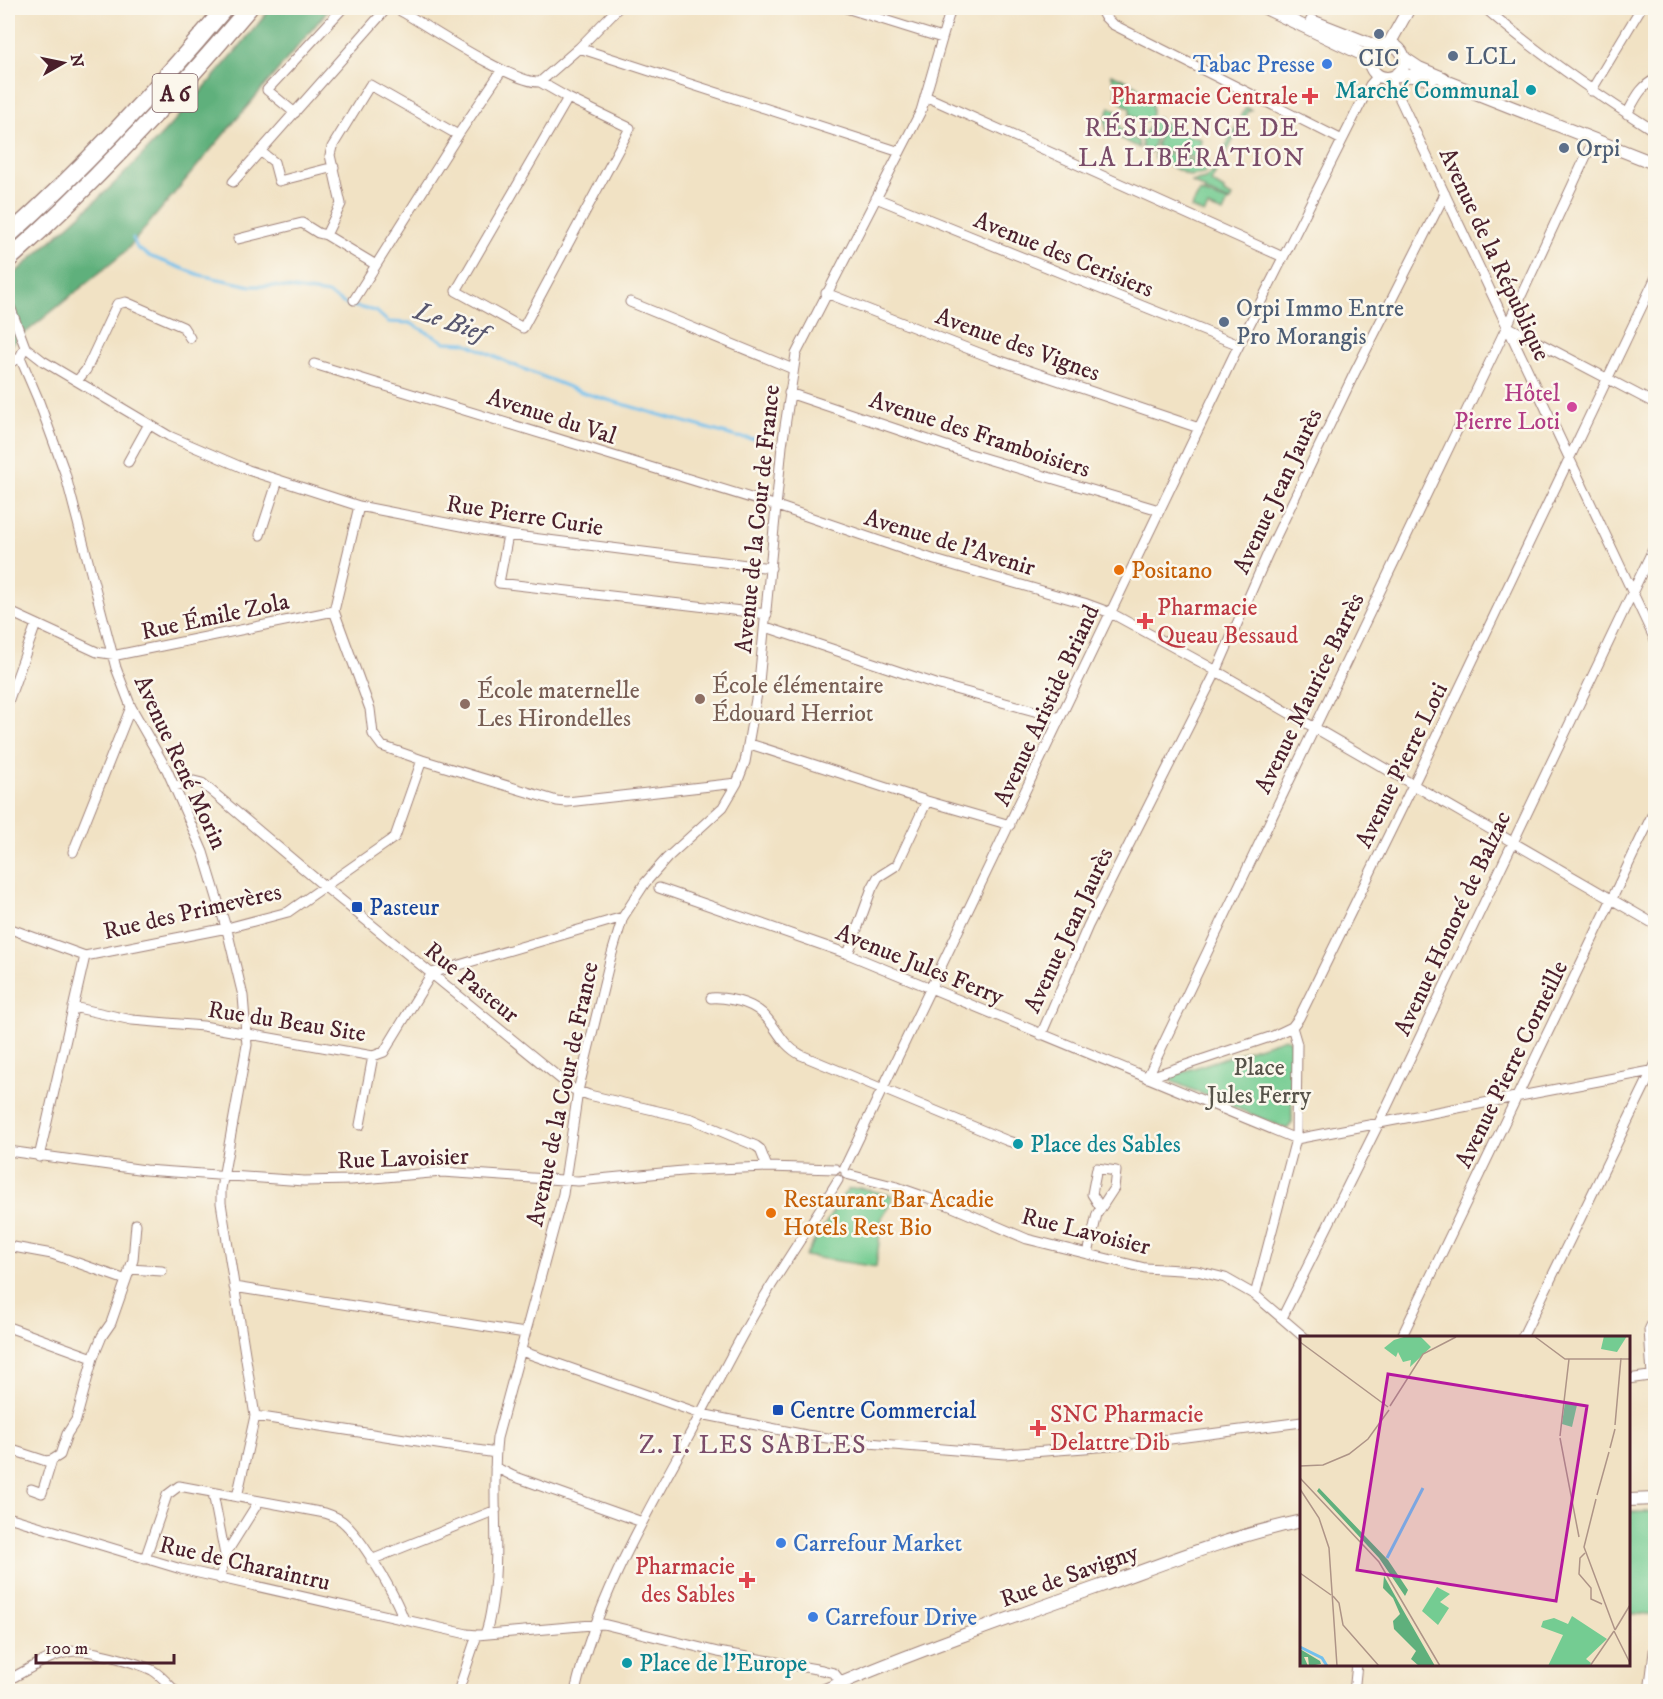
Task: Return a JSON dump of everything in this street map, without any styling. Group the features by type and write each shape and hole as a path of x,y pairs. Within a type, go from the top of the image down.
{"highway":[{"name":"A 6","path":"8,236 93,155 225,8"},
{"name":"A 6","path":"8,261 90,183 148,123 198,69 249,8"}],"main road":[{"path":"1265,8 1370,58"},
{"path":"1282,8 1334,30 1401,52 1404,58 1419,68 1445,81 1656,164"},
{"path":"1370,58 1384,46 1409,8"},
{"path":"1320,33 1324,30 1334,30"},
{"path":"1370,58 1372,69 1388,76 1425,77 1445,81"},
{"path":"1388,76 1403,65 1404,58"},
{"path":"1630,1500 1656,1499"},
{"name":"Rue de Savigny","path":"819,1692 912,1653 1206,1547 1259,1530 1300,1521"}],"street":[{"path":"295,113 267,90 343,8"},
{"path":"233,182 387,8"},
{"path":"396,8 502,70 533,83 540,82 579,48 618,8"},
{"path":"846,8 942,38"},
{"name":"Avenue de la Cour de France","path":"458,1692 481,1634 489,1623 496,1575 497,1438 566,1181 578,1091 610,960 623,917 645,883 667,858 718,813 737,783 750,744 766,627 789,393 796,354 921,111 951,8"},
{"path":"1100,8 1112,24 1342,140"},
{"path":"1485,8 1524,41 1591,91 1656,132"},
{"path":"1591,91 1641,8"},
{"path":"579,48 900,152"},
{"path":"354,300 458,135 502,70"},
{"name":"Avenue Aristide Briand","path":"575,1692 583,1655 594,1624 642,1522 762,1300 841,1173 884,1088 1239,345 1372,81 1388,76"},
{"name":"Avenue de la République","path":"1388,76 1656,642"},
{"path":"1627,114 1641,88 1656,79"},
{"path":"540,82 630,128 523,328 456,291 568,98"},
{"path":"326,235 341,204 330,155 332,147 370,85 458,135"},
{"path":"925,96 1283,257"},
{"name":"Avenue Maurice Barrès","path":"1147,1078 1507,326 1594,139"},
{"path":"260,151 274,162 279,181 334,167"},
{"name":"Avenue Jean Jaurès","path":"1041,1035 1088,926 1216,672 1278,532 1354,374 1445,194"},
{"name":"Avenue des Cerisiers","path":"876,198 1239,345"},
{"path":"238,239 302,223 376,264"},
{"name":"Avenue Pierre Loti","path":"1292,1027 1307,1005 1656,277"},
{"name":"Avenue des Vignes","path":"826,293 998,360 1199,428"},
{"path":"8,301 25,347 20,357 8,364"},
{"path":"77,381 86,370 117,304 126,302 183,327 190,338"},
{"path":"630,302 793,369"},
{"path":"1507,326 1656,404"},
{"name":"Rue Pierre Curie","path":"25,347 42,361 169,436 248,470 358,506 507,535 771,568"},
{"name":"Avenue René Morin","path":"20,357 65,473 112,654 131,707 175,786 203,852 226,928 243,996 247,1045 221,1203 238,1288 255,1416 237,1497"},
{"name":"Avenue du Val","path":"314,364 777,506"},
{"name":"Avenue des Framboisiers","path":"789,393 967,453 1159,510"},
{"path":"128,462 149,424"},
{"path":"260,535 278,480"},
{"path":"358,506 334,610 370,709 375,739 382,746 557,801 567,802 737,783"},
{"name":"Avenue de l'Avenir","path":"777,506 935,560 1111,613 1656,925"},
{"path":"507,535 499,583 767,615"},
{"name":"Avenue Honoré de Balzac","path":"1282,1318 1379,1123 1656,543"},
{"name":"Rue Émile Zola","path":"8,611 107,655 129,654 334,610"},
{"path":"8,702 36,624"},
{"path":"766,627 936,684 1060,718"},
{"path":"73,852 131,707"},
{"path":"750,744 1010,825"},
{"name":"Rue des Primevères","path":"8,928 85,956 226,928 288,912 395,837 422,760"},
{"name":"Rue Pasteur","path":"175,786 194,781 202,783 324,886 555,1075 578,1091 692,1119 756,1146 760,1149 767,1167"},
{"path":"848,954 872,888 878,877 897,865 927,801"},
{"name":"Avenue Pierre Corneille","path":"1402,1336 1656,807"},
{"name":"Avenue Jules Ferry","path":"659,888 848,954 1296,1139"},
{"path":"432,974 623,917"},
{"path":"39,1157 85,956"},
{"name":"Rue du Beau Site","path":"74,1007 132,1020 203,1026 373,1056 384,1052 432,974"},
{"path":"711,998 720,997 755,1007 768,1018 792,1051 1018,1144"},
{"path":"1147,1078 1273,1036 1292,1027 1297,1044 1296,1139 1255,1295"},
{"path":"360,1125 373,1056"},
{"path":"1296,1139 1654,1068"},
{"path":"1523,1336 1654,1068"},
{"name":"Rue Lavoisier","path":"8,1151 146,1170 316,1180 351,1180 442,1172 566,1181 693,1170 767,1167 841,1173 897,1187 1027,1239 1145,1268 1212,1274 1242,1286 1303,1336"},
{"path":"1088,1254 1100,1207"},
{"path":"8,1449 46,1461 60,1455 76,1420 93,1358 102,1336 111,1323 126,1280 134,1250 136,1224"},
{"path":"8,1246 52,1254 126,1280"},
{"path":"129,1269 162,1271"},
{"path":"238,1288 525,1333"},
{"path":"1630,1379 1654,1375 1649,1330 1656,1315"},
{"path":"8,1327 93,1358"},
{"path":"520,1351 701,1414 806,1435 856,1442 1005,1454 1124,1445 1300,1422"},
{"path":"255,1416 496,1453"},
{"path":"31,1489 42,1493 52,1460"},
{"path":"495,1467 513,1476 642,1522"},
{"path":"145,1559 167,1495 179,1486 325,1513 334,1516 354,1534 393,1593 404,1620"},
{"path":"213,1493 225,1555"},
{"path":"220,1579 225,1555 259,1501"},
{"path":"371,1560 496,1510"},
{"name":"Rue de Charaintru","path":"8,1517 145,1559 220,1579 404,1620 481,1634 603,1624 718,1652 822,1670 834,1673 841,1682"},
{"path":"1649,1692 1656,1636"},
{"path":"8,1680 60,1654 76,1650 95,1652 151,1670 164,1679 176,1692"},
{"path":"1354,1692 1357,1666"}],"green space":[{"path":"271,8 330,8 125,252 8,347 8,280 126,172 219,71"},
{"path":"1111,74 1135,85 1148,96 1152,110 1150,119 1146,121 1130,116 1130,108 1117,100 1116,87"},
{"path":"1110,107 1116,111 1119,126 1138,141 1139,148 1107,131 1105,120"},
{"path":"1246,107 1252,110 1249,110 1211,182 1232,197 1230,201 1204,191 1205,189 1192,182 1205,179 1212,173"},
{"path":"1156,118 1160,121 1152,151 1149,154 1143,152 1141,138"},
{"path":"1164,123 1174,123 1177,132 1201,139 1199,159 1158,148 1156,145"},
{"path":"1155,151 1210,165 1204,174 1190,176 1154,158"},
{"path":"1200,192 1228,202 1223,213 1208,207 1204,214 1191,208"},
{"name":"Place Jules Ferry","path":"1285,1038 1291,1045 1292,1123 1287,1129 1171,1081 1170,1076"},
{"path":"862,1188 893,1196 892,1202 882,1217 876,1267 805,1256 844,1194 849,1189"},
{"path":"1630,1512 1655,1512 1655,1616 1630,1613"}],"waterway":[{"name":"Le Bief","path":"133,238 137,248 149,256 200,275 251,286 274,286 328,294 347,305 376,311 388,322 410,323 445,342 466,343 584,393 737,437 765,440"}],"place":[{"name":"CIC","path":"1379,34"},
{"name":"LCL","path":"1453,56"},
{"name":"Tabac Presse","path":"1327,64"},
{"name":"Marché Communal","path":"1531,90"},
{"name":"Pharmacie Centrale","path":"1310,96"},
{"name":"Orpi","path":"1564,148"},
{"name":"Orpi Immo Entre Pro Morangis","path":"1224,322"},
{"name":"Hôtel Pierre Loti","path":"1572,407"},
{"name":"Positano","path":"1119,570"},
{"name":"Pharmacie Queau Bessaud","path":"1145,621"},
{"name":"École élémentaire Édouard Herriot","path":"700,699"},
{"name":"École maternelle Les Hirondelles","path":"465,704"},
{"name":"Pasteur","path":"357,907"},
{"name":"Place des Sables","path":"1018,1144"},
{"name":"Restaurant Bar Acadie Hotels Rest Bio","path":"771,1213"},
{"name":"Centre Commercial","path":"778,1410"},
{"name":"SNC Pharmacie Delattre Dib","path":"1038,1428"},
{"name":"Carrefour Market","path":"781,1543"},
{"name":"Pharmacie des Sables","path":"747,1580"},
{"name":"Carrefour Drive","path":"813,1617"},
{"name":"Place de l'Europe","path":"627,1663"}],"district":[{"name":"RÉSIDENCE DE LA LIBÉRATION","path":"1192,142"},
{"name":"Z. I. LES SABLES","path":"753,1444"}]}
